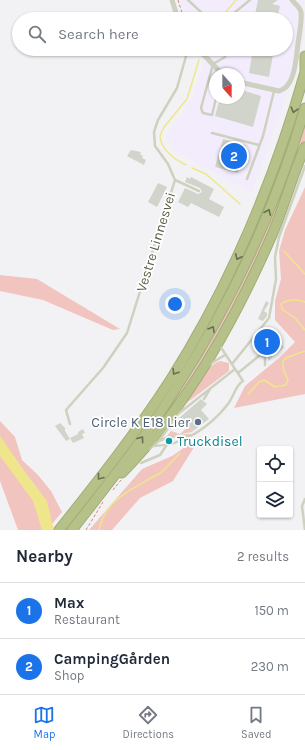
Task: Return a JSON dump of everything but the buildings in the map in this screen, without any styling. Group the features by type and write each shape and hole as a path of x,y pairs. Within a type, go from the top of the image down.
{"highway":[{"path":"61,527 148,413 182,361 216,302 244,244 264,196 288,130 305,72 305,56"},
{"path":"103,496 165,405 224,307 270,208 305,108"},
{"path":"72,530 143,452 203,369 219,342 249,284 272,234 305,147"}],"street":[{"path":"174,0 177,12"},
{"path":"245,84 274,91 285,89 291,80 297,54 301,22 300,10 292,0"},
{"path":"206,56 217,68"}],"lane":[{"path":"188,0 201,12"},
{"path":"235,12 250,0"},
{"name":"Vestre Linnesvei","path":"70,424 66,410 104,368 126,333 175,180 168,164 156,146 154,132 158,120 177,88 186,56"},
{"path":"212,68 213,64 225,56"},
{"path":"209,79 201,108 203,113 212,114 214,104"},
{"path":"247,179 260,145 274,91"},
{"path":"212,133 260,145"},
{"path":"232,364 264,325 269,316 276,279 275,257 279,237 305,166"},
{"path":"175,180 199,191"},
{"path":"154,446 166,446 179,442 192,435 225,408 232,399 237,386 243,381 220,348 219,342"},
{"path":"203,369 225,355"},
{"path":"238,373 260,355 265,357 266,365"},
{"path":"143,452 154,446 159,441 178,414 235,369"},
{"path":"204,399 212,386"},
{"path":"168,429 180,420"},
{"path":"159,441 170,437 192,435"},
{"path":"142,463 162,453 166,446"},
{"path":"305,499 302,506 305,530"}],"path":[{"path":"174,0 180,12"},
{"path":"112,490 121,480"},
{"path":"86,530 103,496"}],"shaded area":[{"path":"179,0 304,0 305,28 301,53 252,193 172,150 166,137 192,98 204,63 201,56 293,56 293,12 183,12"},
{"path":"305,125 305,143 255,268 191,385 144,444 194,367 236,290 273,211 290,169"},
{"path":"305,187 305,394 234,408 245,386 279,358 295,342 275,320 275,301 281,279 279,251 285,230"},
{"path":"0,275 37,279 120,329 113,330 43,300 0,291"},
{"path":"220,361 229,363 229,371 180,408 208,369"},
{"path":"0,421 15,437 22,460 38,475 51,491 62,512 47,530 18,530 0,481"},
{"path":"189,426 193,431 192,432 166,437 171,431 180,434"},
{"path":"0,436 47,501 54,530 42,530 33,501 0,456"},
{"path":"201,436 173,481 140,498 112,530 89,530 142,469 172,456"}],"waterway":[{"path":"226,12 236,0"},
{"path":"186,165 169,154 163,146 160,136 164,127 187,99 199,60"},
{"path":"192,168 206,174 240,204"},
{"path":"284,251 305,274"},
{"path":"305,302 293,300 286,301 281,304 283,310 295,318 305,330"},
{"path":"248,394 259,382 264,380 275,387 286,385 288,380 284,372 283,362 288,357 305,351"},
{"path":"99,530 102,519 114,502 131,489 160,473 180,453"}],"place":[{"name":"CampingGården","path":"234,156"},
{"name":"Max","path":"267,342"},
{"name":"Circle K E18 Lier","path":"198,422"},
{"name":"Truckdisel","path":"169,441"}]}
